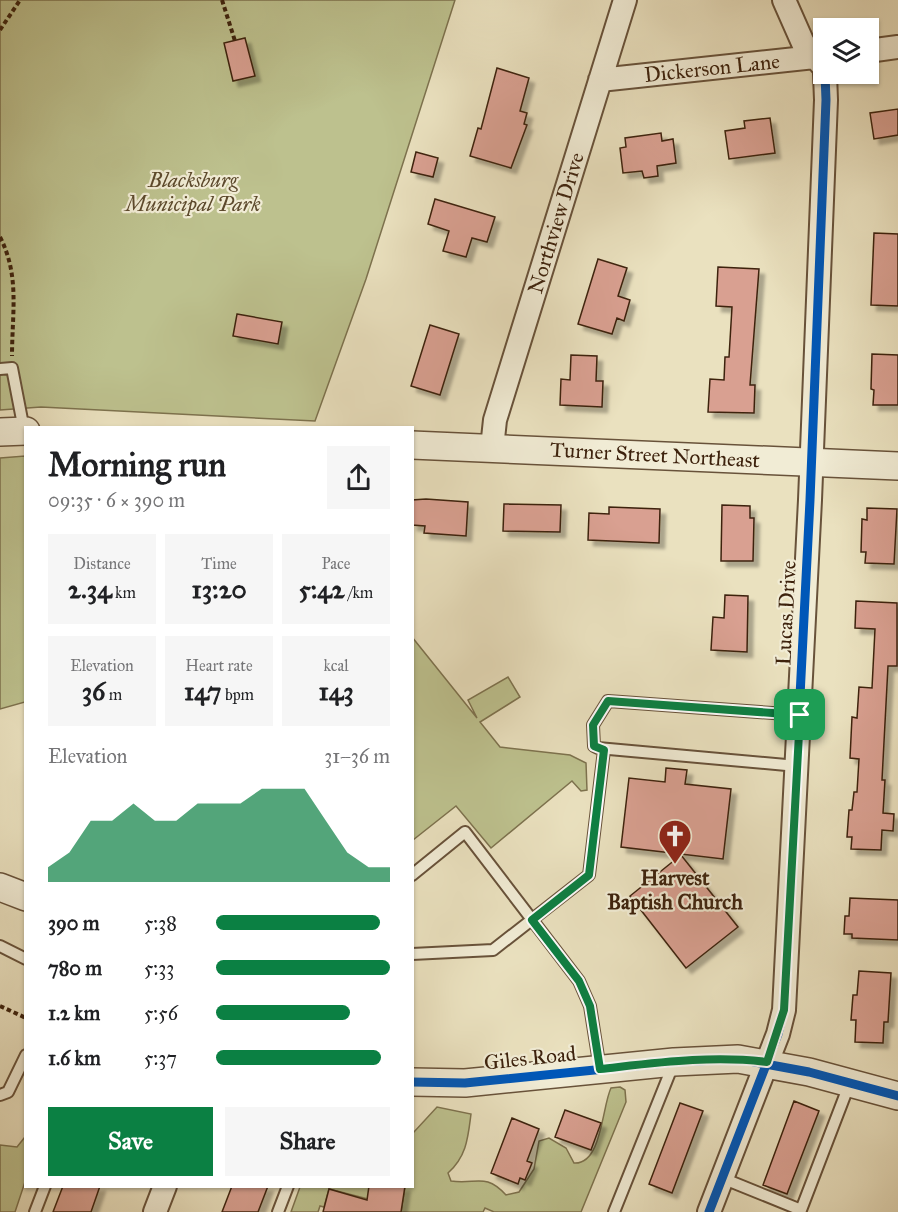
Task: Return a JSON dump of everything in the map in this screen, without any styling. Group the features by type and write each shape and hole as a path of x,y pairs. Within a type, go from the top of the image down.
{"street":[{"name":"Northview Drive","path":"492,448 495,420 625,0"},
{"path":"784,0 803,43 813,54"},
{"path":"879,50 898,47"},
{"name":"Dickerson Lane","path":"600,81 813,65"},
{"name":"Lucas Drive","path":"709,1212 767,1062 784,1010 812,463 825,84"},
{"name":"Turner Street Northeast","path":"414,445 898,466"},
{"path":"0,887 24,896"},
{"name":"Giles Road","path":"414,1082 465,1083 674,1062 738,1059 767,1062 898,1096"},
{"path":"155,1212 164,1188"}],"lane":[{"path":"0,369 12,368 16,431"},
{"path":"797,766 604,750 594,746 593,725 608,701 800,715"},
{"path":"414,954 493,950 589,875 604,750"},
{"path":"414,873 465,832 579,981 590,1006 600,1069"},
{"path":"0,946 24,958"},
{"path":"0,1095 8,1092 24,1059"},
{"path":"614,1212 674,1062"},
{"path":"722,1178 801,1210 850,1082"},
{"path":"35,1212 44,1188"},
{"path":"278,1212 287,1188"}],"path":[{"path":"0,30 20,0"},
{"path":"222,0 235,41"},
{"path":"0,237 10,257 15,284 12,340"},
{"path":"0,1006 24,1017"}],"green space":[{"name":"Blacksburg Municipal Park","path":"0,0 455,0 366,279 315,421 41,407 0,410"},
{"path":"24,456 24,702 0,709 0,458"},
{"path":"414,639 477,718 468,700 508,677 520,697 480,722 500,747 570,755 586,763 587,790 581,791 572,781 491,848 456,806 414,839"},
{"path":"620,1087 625,1090 626,1102 581,1212 494,1212 485,1208 483,1212 401,1212 405,1188 414,1188 414,1132 437,1107 471,1114 463,1153 448,1173 451,1181 486,1182 499,1188 506,1195 519,1192 534,1169 539,1141 549,1138 566,1148 574,1163 583,1161 590,1155 600,1133 611,1088"},
{"path":"24,1138 24,1185 15,1212 0,1212 0,1145 17,1147"},
{"path":"300,1188 369,1188 368,1199 329,1189 324,1207 320,1206 318,1212 291,1212"}],"building":[{"path":"245,38 255,76 233,81 224,43"},
{"path":"497,68 529,78 520,111 527,113 524,124 527,125 511,168 470,156 478,128 481,129"},
{"path":"898,109 898,135 874,139 870,113"},
{"path":"770,118 775,153 729,159 725,131 745,128 744,121"},
{"path":"661,133 662,141 673,139 676,163 657,166 658,176 644,178 642,171 623,173 620,148 626,147 625,138"},
{"path":"416,152 438,158 433,177 411,172"},
{"path":"435,199 495,217 487,242 472,238 466,257 443,251 449,231 428,224"},
{"path":"874,233 898,234 898,306 871,305"},
{"path":"598,259 627,268 618,296 630,300 624,321 617,318 612,334 578,324"},
{"path":"718,267 759,269 750,385 755,385 754,413 708,412 710,379 724,380 725,357 729,357 732,307 716,306"},
{"path":"237,314 282,322 278,344 233,336"},
{"path":"430,325 459,334 440,395 411,386"},
{"path":"872,354 898,355 898,405 873,405"},
{"path":"571,355 597,356 596,381 603,381 602,407 560,405 561,379 570,380"},
{"path":"414,500 468,502 466,536 424,533 425,526 414,525"},
{"path":"504,504 561,505 560,532 503,531"},
{"path":"722,505 750,506 750,518 754,518 753,561 721,561"},
{"path":"609,507 660,509 659,543 588,540 589,513 609,514"},
{"path":"867,508 897,509 894,564 865,563 866,552 861,552 862,519 867,520"},
{"path":"725,595 748,596 747,652 711,650 713,617 724,618"},
{"path":"856,601 897,603 897,666 888,666 882,780 885,780 883,813 894,814 893,831 882,830 881,850 851,849 852,837 847,837 849,810 852,810 854,792 857,792 859,759 850,758 852,717 857,718 859,687 872,688 875,629 855,628"},
{"path":"666,768 687,770 685,784 731,789 723,859 621,847 629,778 665,782"},
{"path":"681,855 738,927 686,968 630,896"},
{"path":"850,898 898,900 898,940 852,938 852,934 844,934 845,916 849,916"},
{"path":"859,971 891,973 888,1022 884,1022 883,1043 855,1042 856,1020 851,1020 853,995 857,995"},
{"path":"794,1101 819,1111 787,1194 763,1185"},
{"path":"680,1103 703,1111 672,1193 649,1184"},
{"path":"565,1110 601,1123 591,1150 555,1137"},
{"path":"512,1118 539,1129 527,1161 532,1163 525,1180 520,1178 518,1184 491,1173"},
{"path":"62,1188 99,1188 91,1212 53,1212"},
{"path":"231,1188 267,1188 258,1212 222,1212"},
{"path":"369,1188 405,1188 401,1212 323,1212 329,1189 367,1200"}],"cycle path":[{"path":"709,1212 778,1034 784,1010 810,500 825,84"},
{"path":"414,1082 465,1083 674,1062 738,1059 809,1072 898,1096"}],"place":[{"name":"Harvest Baptish Church","path":"675,865"}],"route":[{"path":"608,701 800,715 784,1010 767,1062 707,1059 600,1069 590,1006 579,981 532,920 589,875 604,750 594,746 593,725 608,701"}]}
